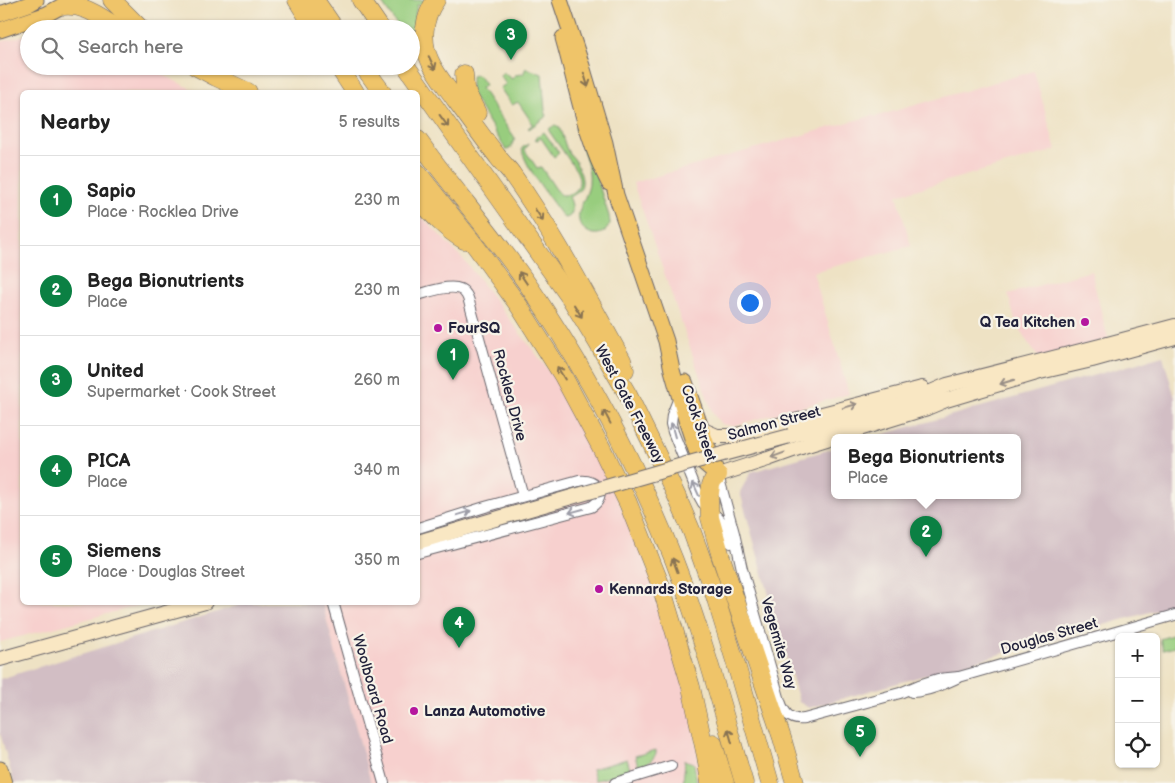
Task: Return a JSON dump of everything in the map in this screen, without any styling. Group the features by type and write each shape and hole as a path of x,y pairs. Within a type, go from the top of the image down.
{"highway":[{"path":"112,0 132,20"},
{"path":"297,0 309,20"},
{"path":"315,0 329,20"},
{"path":"361,0 374,20"},
{"path":"436,0 430,9 425,25 425,39 430,60 449,90 512,174 556,241 622,360 654,446"},
{"path":"68,3 83,8 105,20"},
{"path":"464,74 466,94 502,151 512,174"},
{"path":"212,75 244,90"},
{"path":"344,75 354,90"},
{"path":"370,75 381,90"},
{"name":"West Gate Freeway","path":"412,75 571,299 628,395 654,446 692,532 715,596 736,662 770,783"},
{"name":"West Gate Freeway","path":"420,143 508,257 546,311 574,357 626,454 655,513 695,619 744,783"},
{"path":"420,176 477,248 519,306 563,376 601,447 628,503 684,646 725,783"},
{"path":"420,200 439,222 477,248"},
{"path":"718,474 713,480 709,492 710,518 795,783"},
{"path":"692,532 721,588 790,783"},
{"path":"661,586 691,687 710,783"}],"main road":[{"path":"5,12 22,0"},
{"path":"5,12 36,0"},
{"name":"Cook Street","path":"550,0 666,341 686,423 696,450 705,464 718,474"},
{"name":"Cook Street","path":"560,0 582,66 598,144"},
{"path":"33,20 68,3"},
{"path":"0,30 20,24"},
{"name":"Cook Street","path":"666,341 680,369 718,474"},
{"path":"0,769 4,783"}],"street":[{"name":"Rocklea Drive","path":"420,294 451,287 460,288 465,293 470,305 523,496"},
{"name":"Salmon Street","path":"843,434 1040,372 1092,360 1119,347 1175,326"},
{"name":"Salmon Street","path":"701,429 717,436 732,436 931,386 947,385 1119,347 1175,337"},
{"name":"Salmon Street","path":"420,541 901,404 947,385"},
{"name":"Cook Street","path":"678,392 678,400 672,415 671,424 686,466"},
{"name":"Salmon Street","path":"901,404 946,400"},
{"path":"741,434 741,454 752,464"},
{"name":"Salmon Street","path":"718,474 831,438"},
{"name":"Vegemite Way","path":"686,466 698,494 724,525 742,569"},
{"name":"Vegemite Way","path":"718,474 742,569 782,706 786,714 794,719"},
{"path":"420,527 523,496 584,480 595,484 599,490 596,503 591,507 420,552"},
{"path":"0,659 194,605"},
{"name":"Woolboard Road","path":"334,605 384,783"},
{"name":"Douglas Street","path":"794,719 808,719 900,694 921,692 959,677 1175,615"},
{"path":"615,783 671,766"}],"shaded area":[{"path":"20,36 20,75 163,75 194,90 20,90 20,605 140,605 0,642 0,42"},
{"path":"1034,71 1056,150 897,195 911,246 813,272 849,394 732,426 721,424 713,414 633,183"},
{"path":"420,215 464,260 559,384 592,446 642,550 691,707 702,783 371,783 323,605 420,605"},
{"path":"1091,271 1108,339 1039,358 1015,320 1008,294"},
{"path":"1163,356 1175,398 1175,605 809,708 799,702 740,492 751,472 831,449 831,499 1021,499 1021,434 884,434"},
{"path":"240,605 323,605 371,783 14,783 0,733 0,679"}],"green space":[{"path":"380,0 427,0 424,5 417,5 415,20 394,20"},
{"path":"526,68 542,74 547,116 529,129 533,124 518,102 512,105 500,88 506,84 500,76 503,72 512,79 515,75 523,74"},
{"path":"471,76 479,76 485,85 481,88 515,139 511,148 506,150 471,93"},
{"path":"555,125 559,127 567,150 576,162 582,181 578,192 569,197 572,207 571,213 570,216 564,218 546,194 527,163 522,148 528,144 524,149 537,168 541,167 561,195 567,195 575,191 579,184 578,175 549,131"},
{"path":"580,127 609,216 610,225 602,233 598,234 586,231 579,221 579,212 589,184 585,156 575,128"},
{"path":"544,132 559,153 554,157 541,138 535,139"},
{"path":"1175,634 1175,647 1163,650 1160,639"},
{"path":"656,750 653,759 639,769 635,756"},
{"path":"627,759 630,769 628,772 595,780 592,769"},
{"path":"684,760 694,763 697,783 684,783"}],"place":[{"name":"United","path":"511,60"},
{"name":"Q Tea Kitchen","path":"1085,322"},
{"name":"FourSQ","path":"438,328"},
{"name":"Sapio","path":"453,380"},
{"name":"Bega Bionutrients","path":"926,557"},
{"name":"Kennards Storage","path":"599,589"},
{"name":"PICA","path":"459,648"},
{"name":"Lanza Automotive","path":"414,711"},
{"name":"Siemens","path":"860,757"}]}
